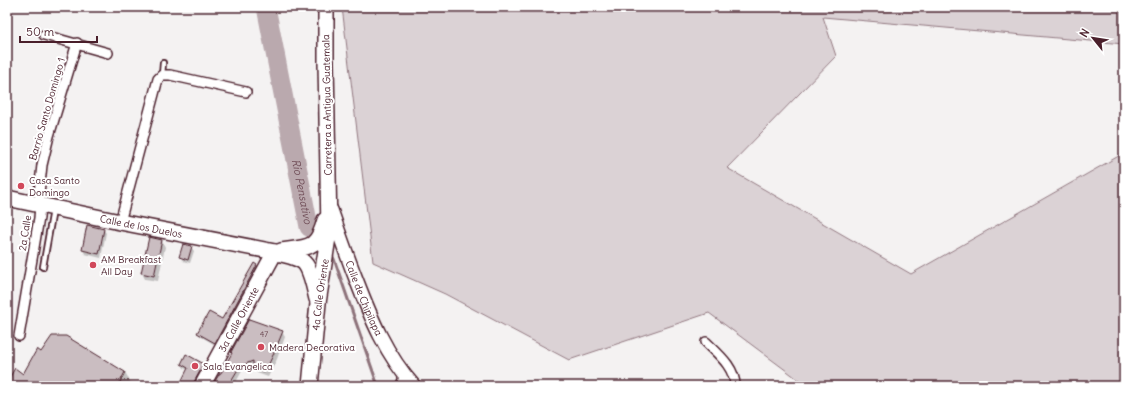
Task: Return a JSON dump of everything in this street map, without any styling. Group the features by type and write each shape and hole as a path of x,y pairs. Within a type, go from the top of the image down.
{"main road":[{"name":"Carretera a Antigua Guatemala","path":"326,7 326,91 329,202"},
{"name":"Calle de los Duelos","path":"7,198 120,222 275,252 297,258 303,261 308,267 318,303"},
{"path":"322,245 329,202"},
{"name":"Calle de Chipilapa","path":"329,202 365,304 378,334 407,383"},
{"name":"Calle de los Duelos","path":"275,252 322,245"},
{"name":"4a Calle Oriente","path":"310,386 322,245"},
{"name":"3a Calle Oriente","path":"202,386 275,252"}],"street":[{"path":"44,35 108,53"},
{"name":"Barrio Santo Domingo 1","path":"47,207 39,193 42,165 49,136 77,44"},
{"path":"120,222 158,79 162,75 170,75 246,92"},
{"name":"2a Calle","path":"19,336 47,207"},
{"path":"706,342 724,360 733,373 735,386"}],"lane":[{"path":"162,63 162,75"},
{"path":"43,268 47,207"}],"shaded area":[{"path":"342,7 1124,7 1124,44 823,17 836,56 727,168 911,274 1124,153 1124,386 807,386 709,313 569,360 445,294 373,262"}],"building":[{"path":"87,225 104,229 99,254 82,250"},
{"path":"149,237 162,240 154,276 141,273"},
{"path":"183,244 192,246 188,260 179,257"},
{"path":"254,263 257,265 215,343 197,333 209,312 222,319"},
{"path":"249,319 283,331 265,372 253,368 253,361 240,366 228,386 212,386 221,373"},
{"path":"52,336 66,336 125,372 118,386 7,386 7,382 15,368 23,374 37,349 41,352"},
{"path":"186,354 204,364 193,386 184,386 180,384 188,368 181,364"}],"waterway":[{"name":"Río Pensativo","path":"266,7 309,227"},
{"name":"Río Pensativo","path":"309,227 314,235"},
{"name":"Río Pensativo","path":"331,254 378,386"}],"place":[{"name":"Casa Santo Domingo","path":"21,186"},
{"name":"AM Breakfast All Day","path":"93,265"},
{"name":"Madera Decorativa","path":"261,347"},
{"name":"Sala Evangelica","path":"195,366"}]}
